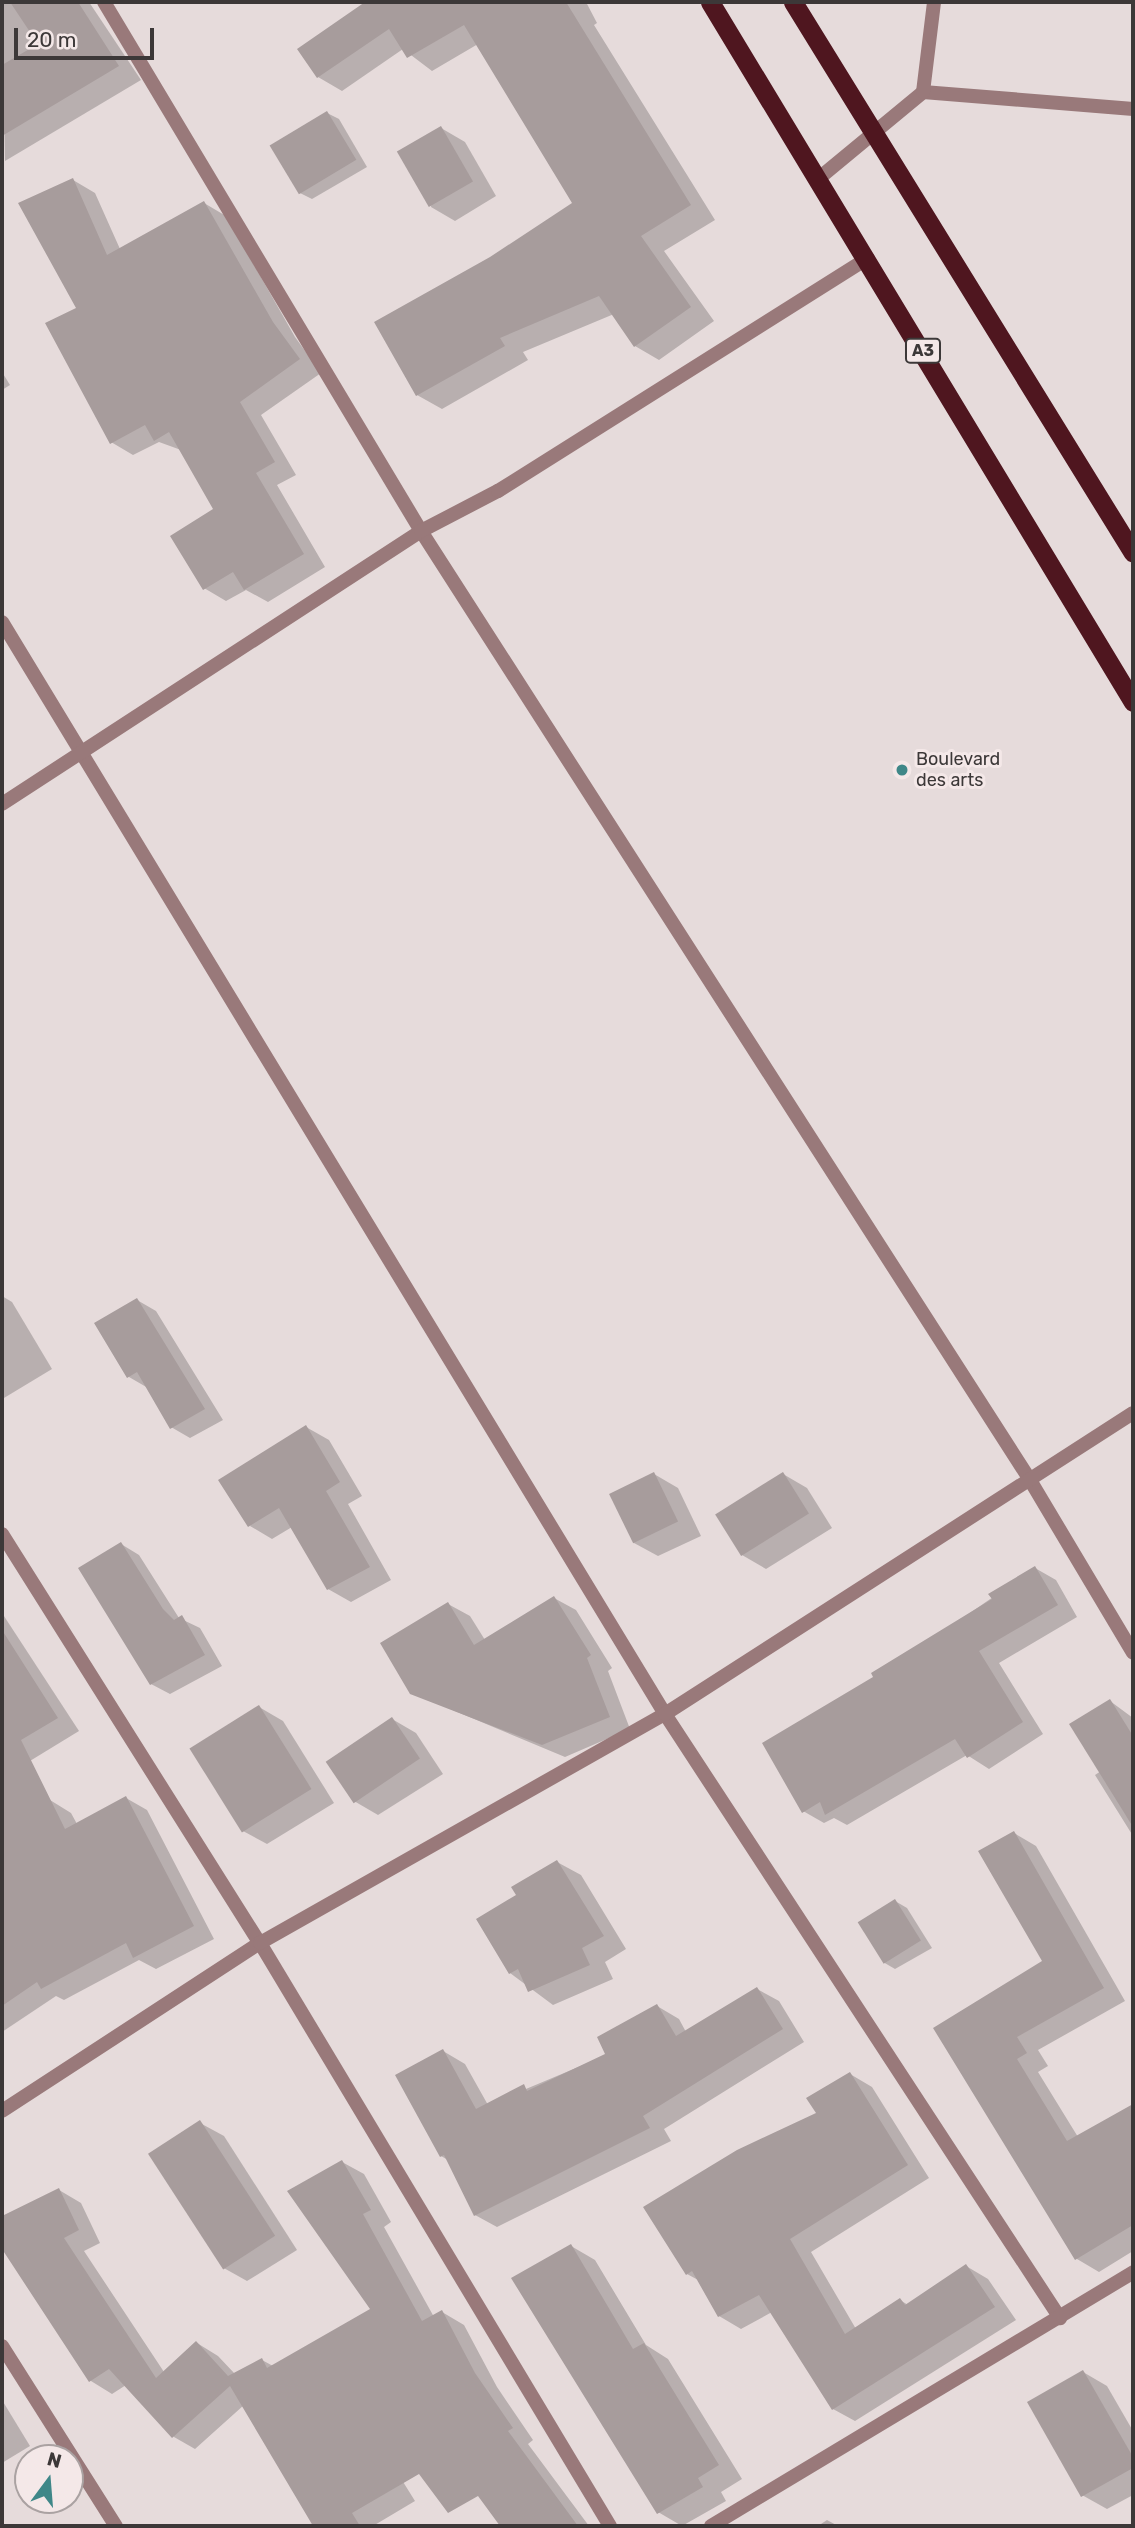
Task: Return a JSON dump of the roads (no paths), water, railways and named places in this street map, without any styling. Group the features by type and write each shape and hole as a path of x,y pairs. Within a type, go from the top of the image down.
{"highway":[{"name":"A3","path":"710,2 868,258 1133,702"},
{"path":"793,2 873,136 930,219 1133,552"}],"street":[{"path":"104,2 421,531 1030,1480 1133,1653"},
{"path":"818,179 923,92 934,2"},
{"path":"923,92 1133,109"},
{"path":"2,804 421,531 498,491 868,258"},
{"path":"2,622 665,1714 1060,2318"},
{"path":"2,2111 260,1943 665,1714 1133,1413"},
{"path":"2,1534 260,1943 610,2526"},
{"path":"712,2526 1133,2272"},
{"path":"2,2346 116,2526"}],"place":[{"name":"Boulevard des arts","path":"902,770"}]}
